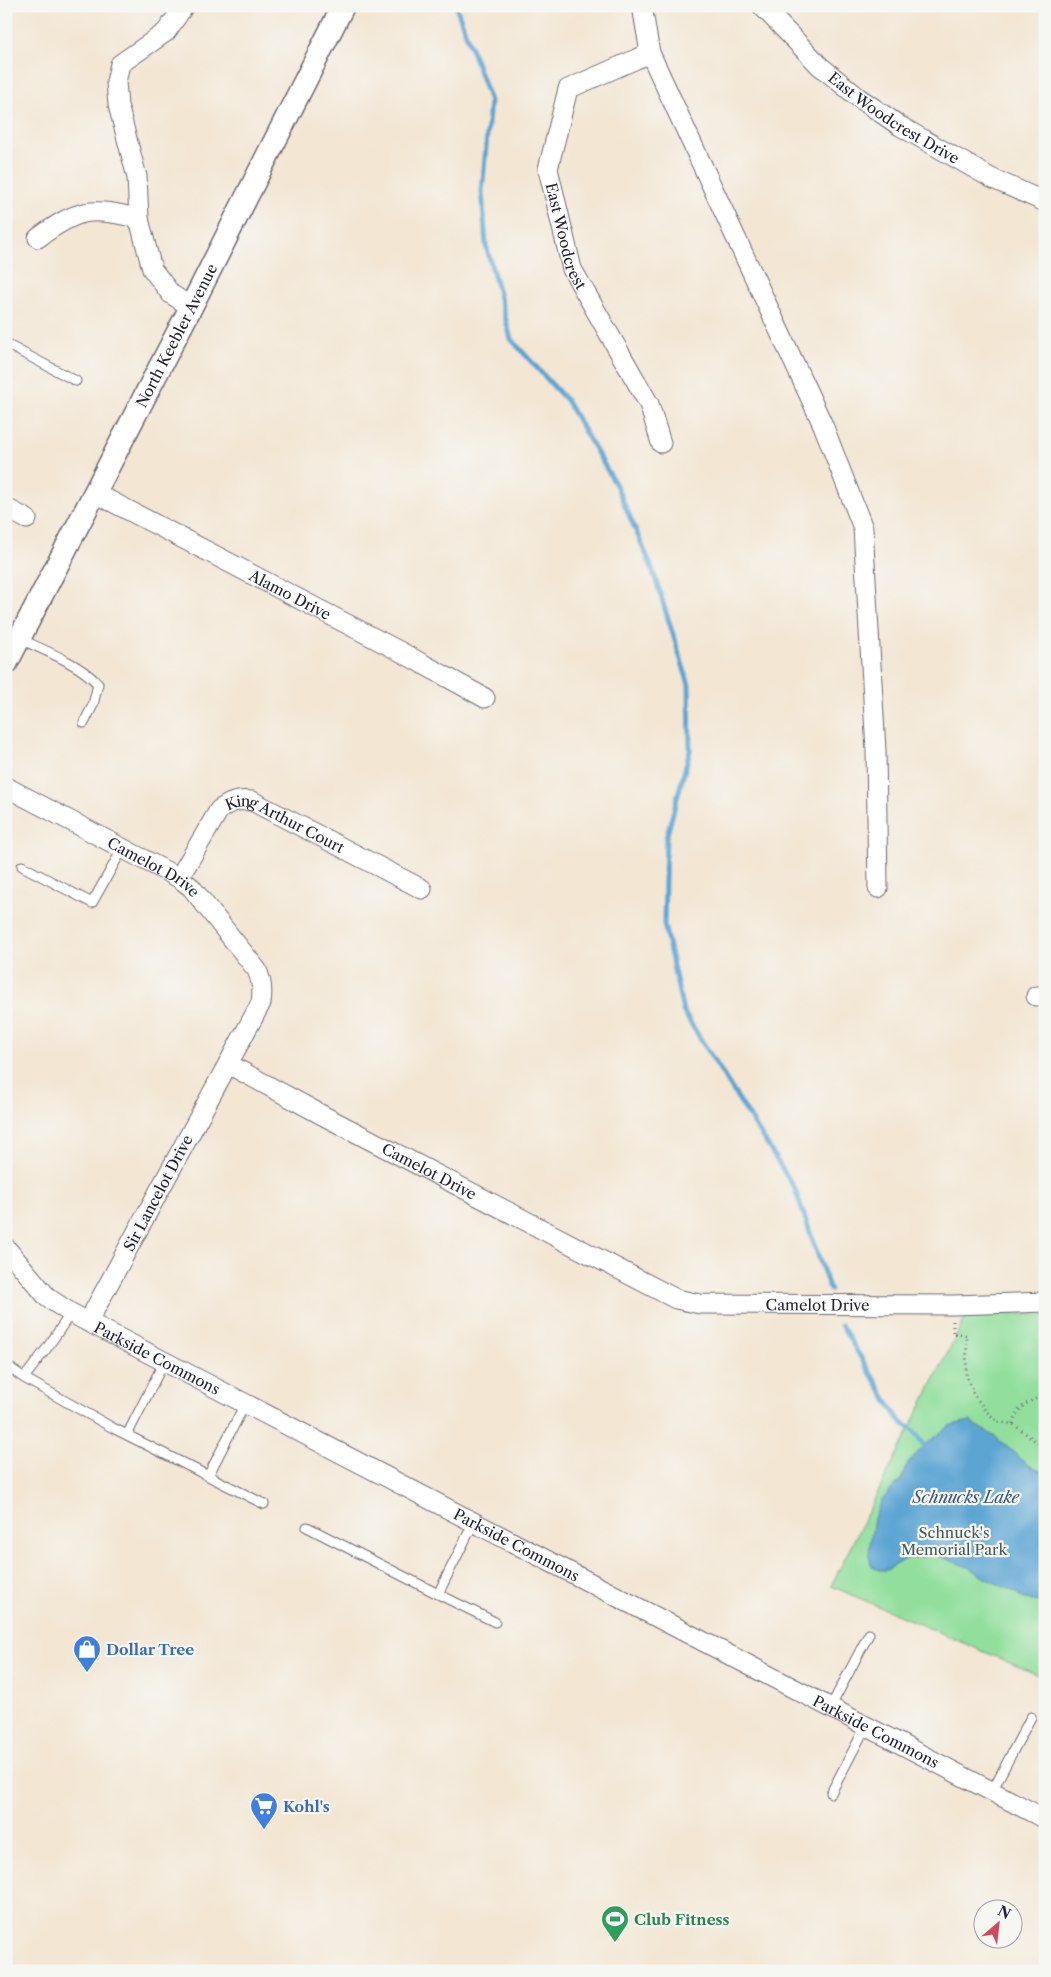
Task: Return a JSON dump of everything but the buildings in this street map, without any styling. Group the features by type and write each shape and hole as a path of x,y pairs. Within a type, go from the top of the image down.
{"street":[{"path":"184,6 166,32 120,64 116,82 118,105 137,177 139,219 152,269 171,294 191,307"},
{"name":"North Keebler Avenue","path":"6,664 191,307 343,6"},
{"path":"642,6 650,53 822,425 863,528 876,750 878,888"},
{"name":"East Woodcrest Drive","path":"762,6 820,66 872,107 900,126 991,178 1045,202"},
{"name":"East Woodcrest","path":"650,53 568,89 548,169 572,269 649,404 661,443"},
{"path":"38,238 58,223 72,216 90,211 110,211 139,219"},
{"name":"Alamo Drive","path":"95,493 401,652 485,698"},
{"path":"6,508 26,519"},
{"name":"Camelot Drive","path":"6,787 179,878 191,887 257,970 261,979 263,990 261,1003 228,1064 676,1299 700,1304 953,1305 1045,1302"},
{"name":"King Arthur Court","path":"179,878 219,810 228,803 242,800 252,801 422,889"},
{"name":"Sir Lancelot Drive","path":"88,1322 228,1064"},
{"name":"Parkside Commons","path":"6,1248 48,1298 71,1314 1045,1819"}],"lane":[{"path":"6,344 76,381"},
{"path":"20,638 92,677 98,684 93,705 84,723"},
{"path":"22,866 92,903 123,848"},
{"path":"24,1378 71,1314"},
{"path":"127,1435 164,1362"},
{"path":"6,1365 24,1378 127,1435 264,1504"},
{"path":"208,1476 245,1404"},
{"path":"438,1594 474,1522"},
{"path":"307,1527 495,1622"},
{"path":"830,1708 869,1634"},
{"path":"992,1791 1031,1717"},
{"path":"831,1793 866,1726"}],"path":[{"path":"953,1305 954,1334 967,1336 966,1375 973,1393 985,1410 998,1422 1013,1424 1045,1448"},
{"path":"1013,1424 1016,1412 1028,1402 1045,1395"}],"green space":[{"name":"Schnuck's Memorial Park","path":"990,1313 1045,1315 1045,1678 831,1586 966,1316"}],"water":[{"name":"Schnucks Lake","path":"970,1421 997,1438 1028,1465 1045,1473 1045,1604 1022,1598 1015,1592 985,1578 968,1567 936,1555 906,1559 887,1570 879,1570 871,1565 869,1556 874,1518 882,1500 902,1478 906,1466 925,1445 951,1425"}],"waterway":[{"path":"456,6 490,101 482,192 486,245 511,339 566,400 616,485 652,568 689,685 690,751 666,838 664,924 683,1011 795,1189 830,1290"},
{"path":"841,1325 899,1420 914,1431 927,1449"}],"place":[{"name":"Dollar Tree","path":"87,1673"},
{"name":"Kohl's","path":"264,1830"},
{"name":"Club Fitness","path":"615,1943"}]}
